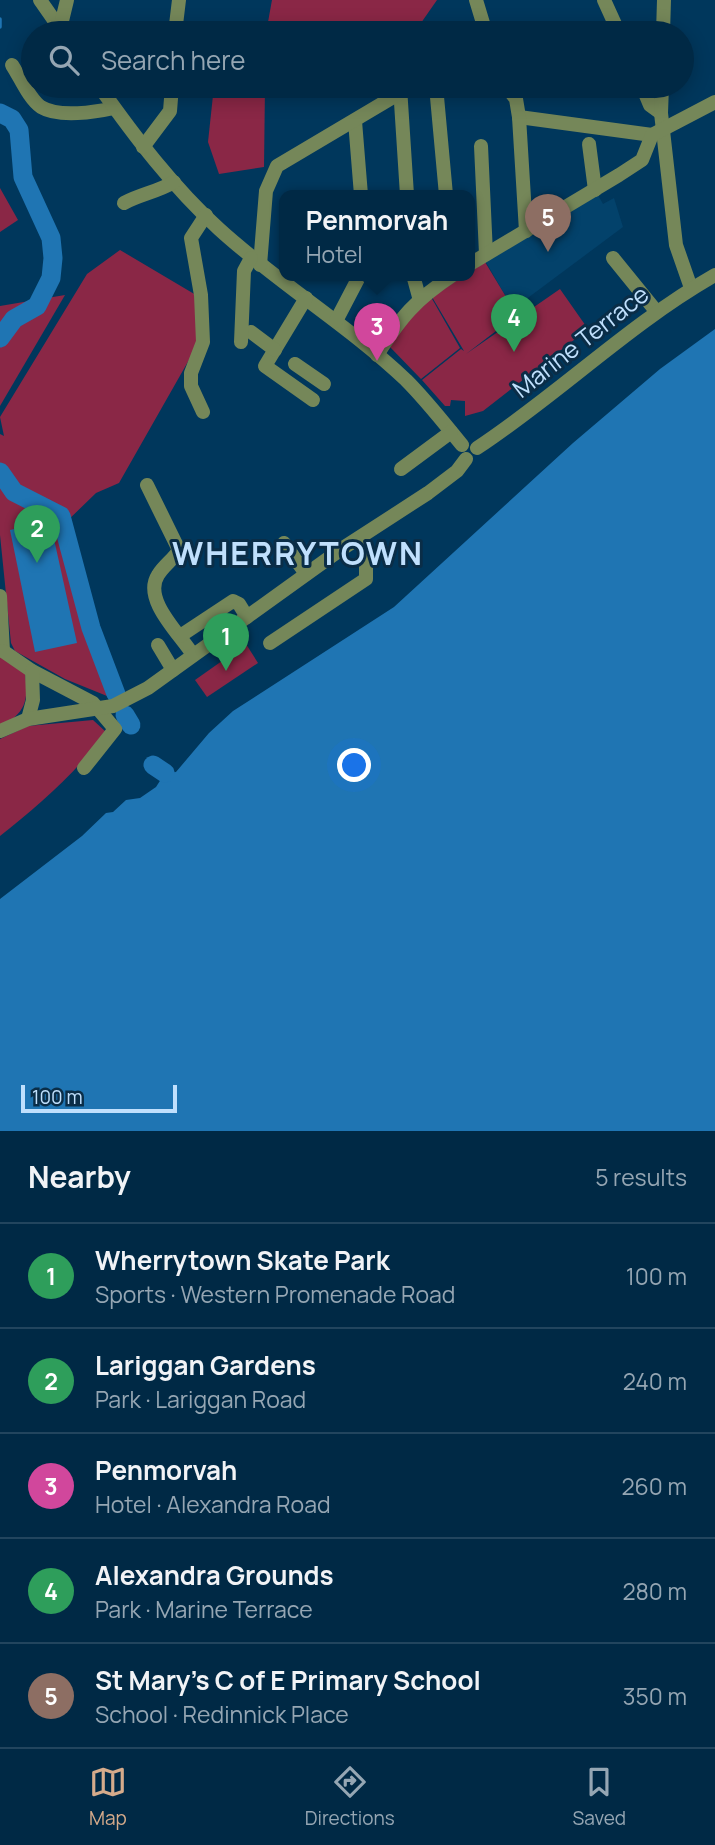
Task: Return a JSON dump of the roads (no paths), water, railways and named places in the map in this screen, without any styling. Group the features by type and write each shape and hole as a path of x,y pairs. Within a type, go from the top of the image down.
{"street":[{"path":"40,0 54,21"},
{"path":"63,21 67,0"},
{"path":"176,21 178,0"},
{"path":"476,0 482,21"},
{"path":"604,0 614,21"},
{"path":"663,21 664,0"},
{"path":"12,65 21,79"},
{"path":"33,98 45,109 88,112 114,108"},
{"path":"107,98 143,147 174,182 256,261 279,278"},
{"path":"143,147 170,111 171,98"},
{"path":"275,350 246,337 244,271 256,261 266,191 277,166 355,121 388,98"},
{"path":"401,98 407,190"},
{"path":"437,98 446,190"},
{"path":"515,98 519,117 526,231"},
{"path":"647,98 650,105 661,113"},
{"path":"662,98 659,132 676,244 691,289"},
{"path":"475,261 595,190 642,159 659,132 715,103"},
{"path":"519,117 659,132"},
{"path":"355,121 361,190"},
{"path":"589,144 595,190"},
{"path":"481,146 486,254"},
{"path":"124,203 139,195 154,194 174,182"},
{"path":"203,412 191,386 191,373 203,342 201,295 191,238 206,215"},
{"path":"613,258 656,311"},
{"name":"Marine Terrace","path":"0,731 28,719 99,708 129,699 457,471 468,451 509,426 656,311 715,275"},
{"path":"283,281 336,321 408,382 468,451"},
{"path":"336,321 357,281"},
{"path":"415,281 419,297"},
{"path":"377,355 396,324 419,297 444,281"},
{"path":"306,298 265,366 313,400"},
{"path":"295,365 324,384"},
{"path":"300,390 310,375"},
{"path":"401,469 451,432"},
{"path":"147,485 179,550 156,577 153,588 157,603 193,656"},
{"path":"270,643 366,579 366,558 360,537"},
{"path":"284,543 306,575"},
{"path":"0,596 1,651 99,708 115,729 84,768"},
{"path":"180,636 233,601 239,604 247,617"},
{"path":"158,645 173,670"},
{"path":"28,719 33,700 32,671"}],"waterway":[{"path":"0,19 0,27"},
{"path":"0,113 12,119 19,130 23,177 51,238 53,258 51,278 37,306 14,319 0,338"},
{"path":"0,472 14,492 61,516 91,628 116,694"},
{"path":"125,715 131,725"},
{"path":"153,765 165,773"}],"place":[{"name":"St Mary's C of E Primary School","path":"548,252"},
{"name":"Alexandra Grounds","path":"514,352"},
{"name":"Penmorvah","path":"377,361"},
{"name":"Lariggan Gardens","path":"37,563"},
{"name":"Wherrytown Skate Park","path":"226,671"}],"district":[{"name":"WHERRYTOWN","path":"298,554"}]}
